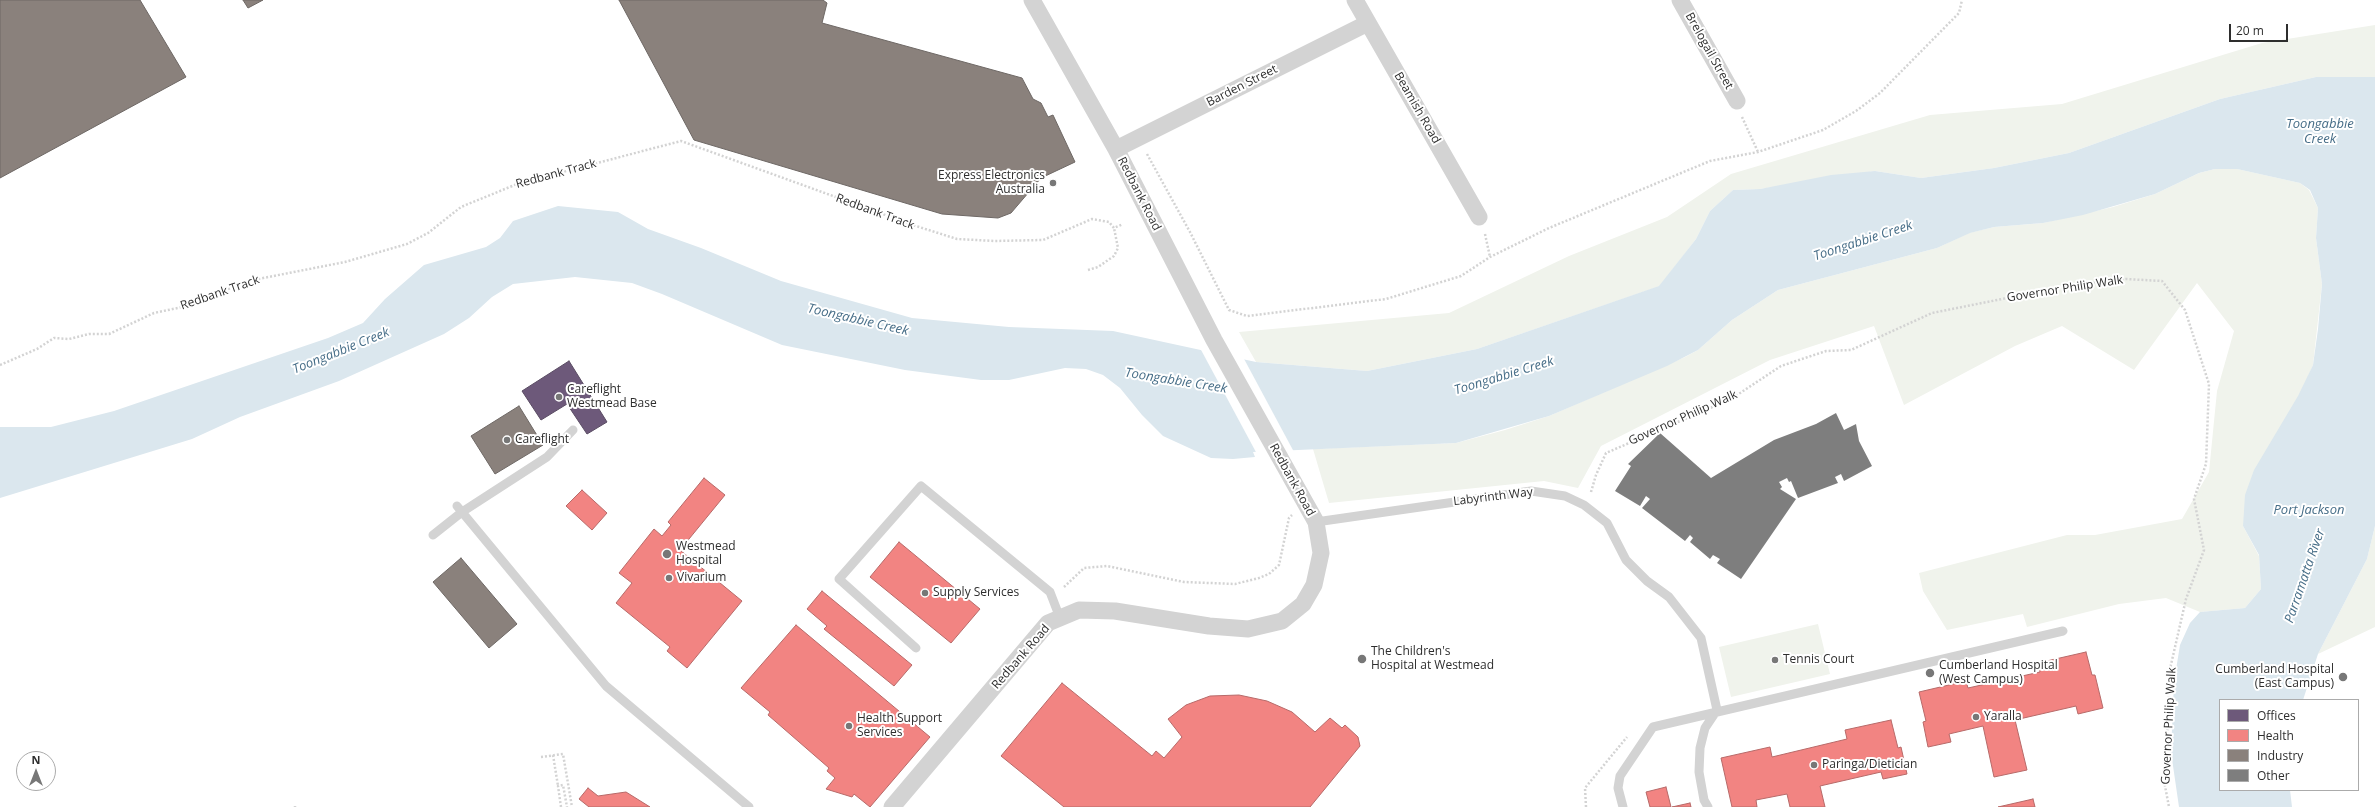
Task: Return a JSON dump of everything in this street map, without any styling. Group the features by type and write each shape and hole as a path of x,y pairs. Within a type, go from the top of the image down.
{"street":[{"name":"Redbank Road","path":"892,807 1048,623 1079,610 1115,610 1209,626 1248,629 1282,621 1303,604 1314,585 1322,553 1316,522 1214,340 1116,149 1032,0"},
{"name":"Beamish Road","path":"1355,0 1479,217"},
{"name":"Brelogail Street","path":"1680,0 1737,101"},
{"name":"Barden Street","path":"1116,149 1368,23"}],"lane":[{"path":"433,535 460,509 547,457 573,430"},
{"path":"916,648 839,579 921,486 1050,592 1060,618"},
{"name":"Labyrinth Way","path":"1316,522 1531,491 1565,496 1584,505 1607,523 1626,560 1647,581 1669,597 1701,638 1718,710"},
{"path":"460,509 606,686 748,807"},
{"path":"1623,807 1618,788 1620,776 1653,727 1718,710 2063,632"},
{"path":"1708,807 1704,800 1699,772 1700,748 1705,728 1718,710"}],"path":[{"path":"1147,154 1190,232 1229,310 1247,316 1386,300 1461,276 1490,257 1549,228 1710,161 1758,152 1823,130 1874,97 1959,13 1962,0"},
{"path":"1737,101 1743,121 1758,152"},
{"name":"Redbank Track","path":"0,365 37,349 54,338 69,339 89,334 109,334 154,313 188,306 248,280 345,262 408,244 428,233 460,207 516,184 680,141 916,226 957,239 995,241 1043,240 1092,219 1109,222 1114,228"},
{"path":"1479,217 1487,241 1490,257"},
{"path":"1088,270 1098,267 1114,256 1118,248 1114,228 1123,224"},
{"name":"Governor Philip Walk","path":"1584,505 1590,498 1596,475 1606,453 1731,399 1781,366 1826,351 1851,350 1932,313 2072,285 2126,278 2162,281 2185,310 2209,384 2206,464 2194,499 2204,550 2186,599 2170,669 2165,786 2169,807"},
{"path":"1064,587 1084,568 1107,566 1184,582 1235,584 1259,578 1269,574 1279,565 1289,518 1293,514"},
{"path":"1586,807 1585,788 1630,733"},
{"path":"541,757 563,754 572,807"},
{"path":"553,755 562,807"},
{"path":"558,786 563,785 567,807"}],"shaded area":[{"path":"2375,25 2375,77 2316,77 2220,99 2069,153 1994,168 1921,178 1875,171 1760,189 1733,190 1710,211 1696,239 1660,286 1477,349 1367,371 1256,362 1239,332 1449,313 1569,256 1667,217 1731,174 1930,115 2062,104 2262,43"},
{"path":"2215,169 2237,169 2300,183 2309,190 2318,208 2316,238 2322,284 2313,365 2243,526 2259,556 2261,589 2245,608 2200,612 2166,598 2119,604 2027,627 2023,614 1947,630 1923,591 1919,573 2067,535 2095,535 2182,519 2209,472 2217,391 2234,331 2197,283 2134,370 2062,326 2015,346 1904,405 1874,326 1770,360 1601,446 1578,488 1544,481 1329,503 1313,449 1456,443 1505,430 1549,416 1685,357 1698,350 1732,320 1778,290 1937,248 1969,233 1994,227 2043,223 2113,207 2155,194 2199,173"},
{"path":"2375,526 2375,627 2318,654 2367,559"},
{"name":"Tennis Court","path":"1818,624 1830,674 1731,697 1719,647"}],"water":[{"name":"Toongabbie Creek","path":"2316,77 2375,77 2375,526 2367,559 2318,654 2303,699 2219,699 2219,791 2290,791 2292,807 2179,807 2171,752 2174,682 2180,645 2190,623 2200,612 2245,608 2261,589 2259,555 2243,526 2245,495 2254,470 2298,396 2313,365 2318,329 2322,284 2316,238 2318,208 2310,190 2300,183 2237,169 2215,169 2199,173 2155,194 2083,215 2043,223 1994,227 1970,233 1937,248 1778,290 1732,320 1698,350 1667,366 1549,416 1456,443 1253,452 1255,457 1233,459 1211,458 1163,436 1142,415 1120,388 1103,375 1086,369 1065,368 1009,380 981,380 905,370 782,345 662,294 632,283 575,277 513,284 492,297 469,318 444,334 339,381 240,417 192,439 0,498 0,427 51,427 114,411 328,338 363,323 385,299 424,265 486,247 500,238 513,221 558,206 618,212 648,229 701,248 781,281 912,318 1009,327 1113,331 1256,362 1367,371 1477,349 1659,286 1696,239 1710,211 1733,190 1760,189 1831,175 1875,171 1921,178 1994,168 2069,153 2220,99"}],"pier":[{"path":"1200,348 1243,357 1294,452 1257,454"}],"building: Offices":[{"name":"Careflight Westmead Base","path":"569,361 607,422 587,434 567,404 541,420 522,391"}],"building: Health":[{"name":"Vivarium","path":"704,478 725,495 680,550 742,601 687,668 667,651 670,647 616,603 632,583 619,573 654,529 662,536 671,525 668,522"},
{"path":"582,490 607,513 592,530 566,506"},
{"name":"Supply Services","path":"899,542 980,609 951,643 870,577"},
{"path":"822,591 912,665 894,686 824,629 827,626 807,609"},
{"name":"Health Support Services","path":"796,625 930,737 870,807 854,794 852,797 826,789 835,778 827,771 829,768 768,715 770,712 741,688"},
{"name":"Yaralla","path":"2086,652 2092,675 2095,675 2103,708 2078,714 2076,706 2015,720 2027,770 1994,777 1983,726 1949,734 1951,742 1928,747 1923,722 1926,721 1919,692 1966,681 1968,688 2040,672 2038,663"},
{"path":"1062,683 1152,756 1156,751 1164,758 1182,737 1168,719 1186,705 1210,696 1239,695 1267,701 1292,712 1315,732 1330,718 1342,728 1345,725 1358,737 1360,746 1310,807 1064,807 1001,756"},
{"name":"Paringa/Dietician","path":"1891,720 1898,748 1901,747 1907,774 1883,779 1881,772 1820,786 1825,807 1790,807 1787,794 1756,800 1757,807 1732,807 1721,758 1770,747 1772,757 1847,739 1845,730"},
{"path":"1666,787 1671,807 1650,807 1646,792"},
{"path":"588,788 598,796 626,792 650,807 589,807 579,799"},
{"path":"2033,799 2035,807 1998,807"},
{"path":"1690,803 1691,807 1672,807"}],"building: Industry":[{"path":"0,0 140,0 186,77 0,178"},
{"path":"243,0 263,0 248,8"},
{"path":"619,0 823,0 827,3 822,23 1022,78 1033,99 1041,103 1048,117 1053,115 1075,162 1041,178 1011,213 998,218 942,214 694,140"},
{"name":"Careflight","path":"519,406 543,445 495,474 471,436"},
{"path":"461,558 517,624 489,648 433,582"}],"building: Other":[{"path":"1836,413 1844,430 1856,424 1859,441 1872,466 1844,481 1841,474 1835,477 1838,483 1798,498 1791,481 1789,482 1787,478 1779,482 1782,487 1780,489 1796,499 1741,579 1717,563 1720,559 1713,555 1710,559 1690,542 1693,538 1690,535 1685,541 1642,508 1650,499 1646,496 1640,506 1615,491 1631,466 1628,464 1660,433 1711,478 1774,440 1816,424"}],"place":[{"name":"Express Electronics Australia","path":"1053,183"},
{"name":"Careflight Westmead Base","path":"559,397"},
{"name":"Careflight","path":"507,440"},
{"name":"Westmead Hospital","path":"667,554"},
{"name":"Vivarium","path":"669,578"},
{"name":"Supply Services","path":"925,593"},
{"name":"The Children's Hospital at Westmead","path":"1362,659"},
{"name":"Tennis Court","path":"1775,660"},
{"name":"Cumberland Hospital (West Campus)","path":"1930,673"},
{"name":"Cumberland Hospital (East Campus)","path":"2343,677"},
{"name":"Yaralla","path":"1976,717"},
{"name":"Health Support Services","path":"849,726"},
{"name":"Paringa/Dietician","path":"1814,765"}],"water label":[{"name":"Port Jackson","path":"2309,510"},
{"name":"Parramatta River","path":"2305,576"}]}
